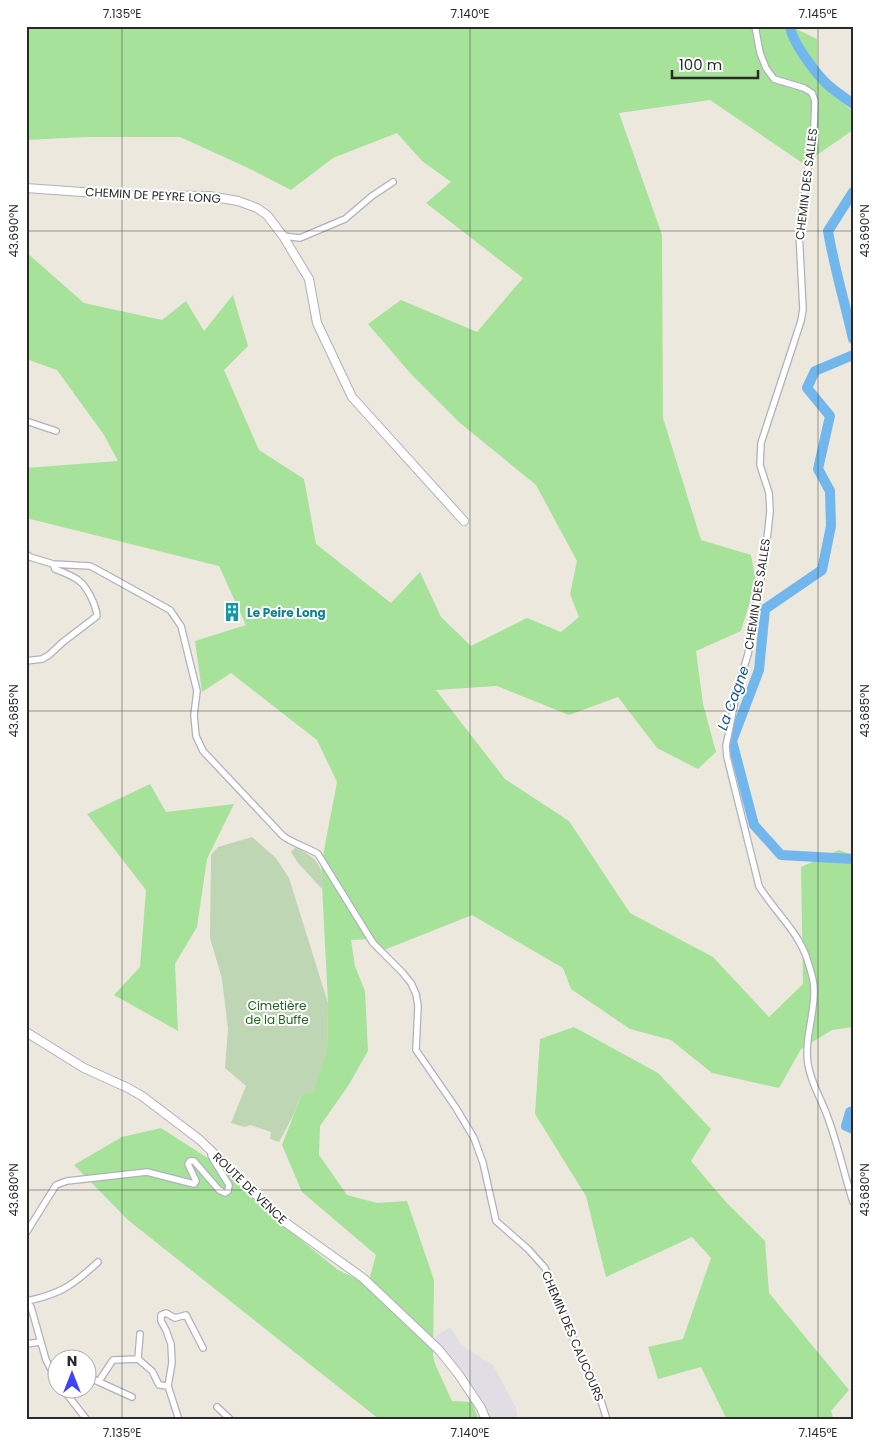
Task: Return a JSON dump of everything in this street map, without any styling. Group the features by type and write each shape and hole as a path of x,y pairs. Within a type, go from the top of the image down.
{"street":[{"name":"CHEMIN DES SALLES","path":"755,26 760,52 766,68 774,79 804,88 812,94 815,101 814,127 799,232 803,309 801,321 761,443 760,465 769,493 766,549 748,654 737,691 726,746 727,757 759,886 787,923 807,957 814,990 808,1036 808,1064 812,1082 828,1118 853,1202"},
{"path":"283,236 300,238 345,219 372,196 393,182"},
{"name":"CHEMIN DE PEYRE LONG","path":"26,188 124,195 209,196 238,201 257,208 267,215 283,236 309,279 318,323 352,397 464,521"},
{"path":"26,421 56,431"},
{"path":"26,554 53,564 55,569 80,582 90,596 97,616 49,655 42,659 26,661"},
{"name":"CHEMIN DES CAUCOURS","path":"53,564 96,568 170,610 181,626 197,691 194,716 196,736 203,751 283,836 294,844 318,854 373,944 411,983 416,994 418,1006 416,1050 474,1138 483,1163 496,1221 528,1249 545,1268 571,1334 597,1388 606,1420"},
{"name":"ROUTE DE VENCE","path":"26,1032 84,1068 128,1088 152,1102 200,1140 282,1220 362,1278 439,1350 459,1375 481,1408 486,1420"},
{"path":"26,1233 56,1185 67,1181 147,1172 194,1184 196,1181 188,1164 190,1161 194,1161 219,1190 228,1191 229,1185 211,1155 212,1151"},
{"path":"48,1364 31,1307 26,1301 58,1292 71,1286 98,1262"},
{"path":"179,1420 168,1386 172,1363 171,1344 161,1321 161,1315 166,1313 176,1318 186,1315 203,1348"},
{"path":"138,1358 140,1334"},
{"path":"26,1344 40,1342"},
{"path":"132,1397 100,1381 112,1360 138,1358 152,1371 157,1383 161,1386 168,1386"},
{"path":"70,1398 87,1420"},
{"path":"217,1407 231,1420"}],"shaded area":[{"path":"450,1327 461,1345 493,1365 516,1408 518,1420 491,1420 485,1405 460,1368 434,1338"}],"green space":[{"path":"26,26 677,26 689,28 696,26 790,26 817,39 817,80 853,112 853,130 804,164 710,100 619,113 662,235 663,418 701,540 751,555 756,582 741,631 696,651 703,704 716,752 698,769 657,748 618,697 569,715 497,686 436,690 505,779 569,821 630,913 713,957 769,1017 803,984 801,867 839,850 853,855 853,1027 832,1030 801,1049 779,1088 712,1073 671,1040 630,1029 571,989 563,968 472,915 384,950 375,939 351,940 355,966 365,991 368,1051 348,1086 320,1126 319,1155 347,1195 377,1203 407,1201 434,1280 433,1355 435,1364 452,1401 472,1402 479,1420 380,1420 128,1220 74,1165 122,1137 161,1128 234,1175 264,1210 338,1270 368,1284 376,1255 302,1192 282,1145 302,1094 327,1052 328,1003 321,866 337,782 317,740 231,673 202,692 195,641 246,625 219,566 26,518 26,468 118,461 104,435 57,370 26,359 26,252 84,303 162,320 186,301 204,331 233,295 248,346 224,370 259,450 304,479 316,544 391,603 420,572 441,617 471,646 527,618 561,632 579,617 570,594 577,561 536,485 460,423 411,374 368,324 401,300 477,332 523,278 426,203 451,182 422,161 397,133 333,158 291,190 180,137 88,137 26,140"},
{"path":"150,784 166,812 234,804 207,859 197,927 175,964 178,1031 114,995 140,967 146,890 87,814"},
{"name":"Cimetière de la Buffe","path":"252,837 276,858 289,878 328,1003 327,1052 314,1092 302,1094 279,1142 270,1139 271,1132 250,1125 245,1127 231,1123 246,1086 225,1068 228,1029 222,979 210,938 211,855 218,847"},
{"path":"296,847 314,859 320,867 325,888 321,888 298,863 291,852"},
{"path":"574,1027 658,1073 711,1129 691,1161 725,1201 765,1241 769,1293 849,1390 831,1411 834,1420 727,1420 701,1367 658,1379 648,1347 683,1339 711,1258 692,1237 606,1277 586,1196 535,1114 540,1039"}],"waterway":[{"name":"La Cagne","path":"790,26 800,49 818,74 828,85 853,104"},
{"name":"La Cagne","path":"853,192 828,231 853,339"},
{"name":"La Cagne","path":"853,355 815,371 807,388 830,416 818,469 830,491 831,526 822,570 765,609 759,670 732,741 754,825 781,855 853,859"},
{"name":"La Cagne","path":"853,1111 850,1112 846,1126 853,1129"}],"place":[{"name":"Le Peire Long","path":"232,612"}]}
